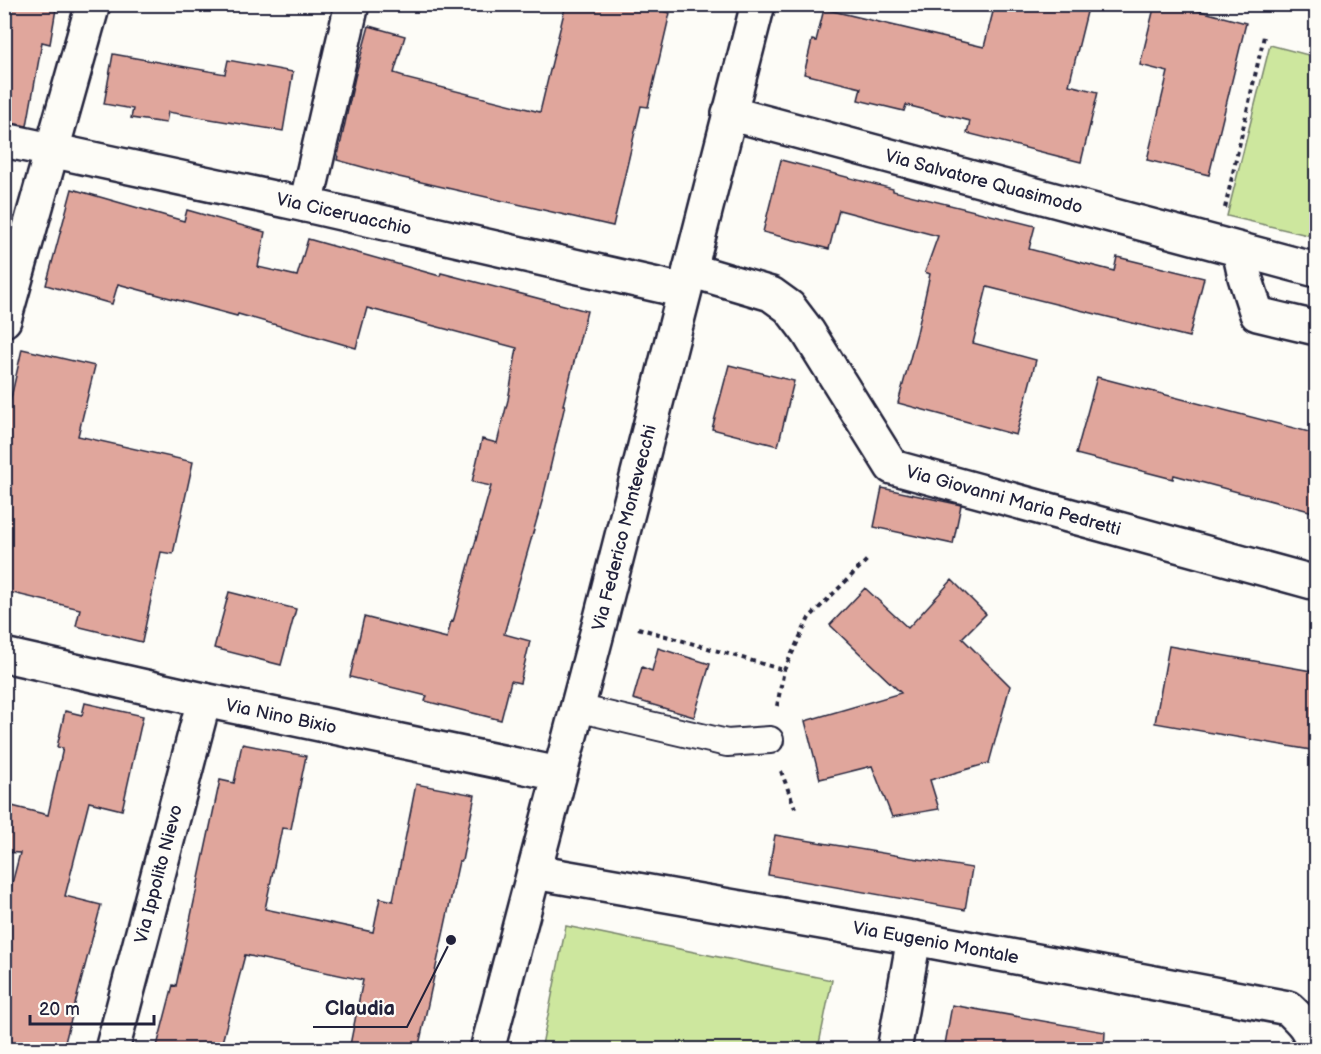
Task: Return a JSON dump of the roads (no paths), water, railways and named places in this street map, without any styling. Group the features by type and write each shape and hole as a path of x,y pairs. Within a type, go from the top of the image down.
{"street":[{"path":"4,320 54,150 93,4"},
{"path":"306,205 352,4"},
{"name":"Via Federico Montevecchi","path":"487,1050 758,4"},
{"name":"Via Salvatore Quasimodo","path":"729,113 1317,270"},
{"name":"Via Ciceruacchio","path":"4,140 306,205 687,281"},
{"path":"1239,249 1257,314 1317,328"},
{"name":"Via Giovanni Maria Pedretti","path":"687,281 771,294 789,307 808,332 892,467 1317,583"},
{"name":"Via Nino Bixio","path":"4,655 204,700 558,774"},
{"name":"Via Ippolito Nievo","path":"112,1050 204,700"},
{"name":"Via Eugenio Montale","path":"534,872 914,938 1287,1008 1303,1022 1313,1038 1314,1050"},
{"path":"894,1050 914,938"}],"lane":[{"path":"577,708 727,743 770,740"}],"place":[{"name":"Claudia","path":"451,940"}]}
